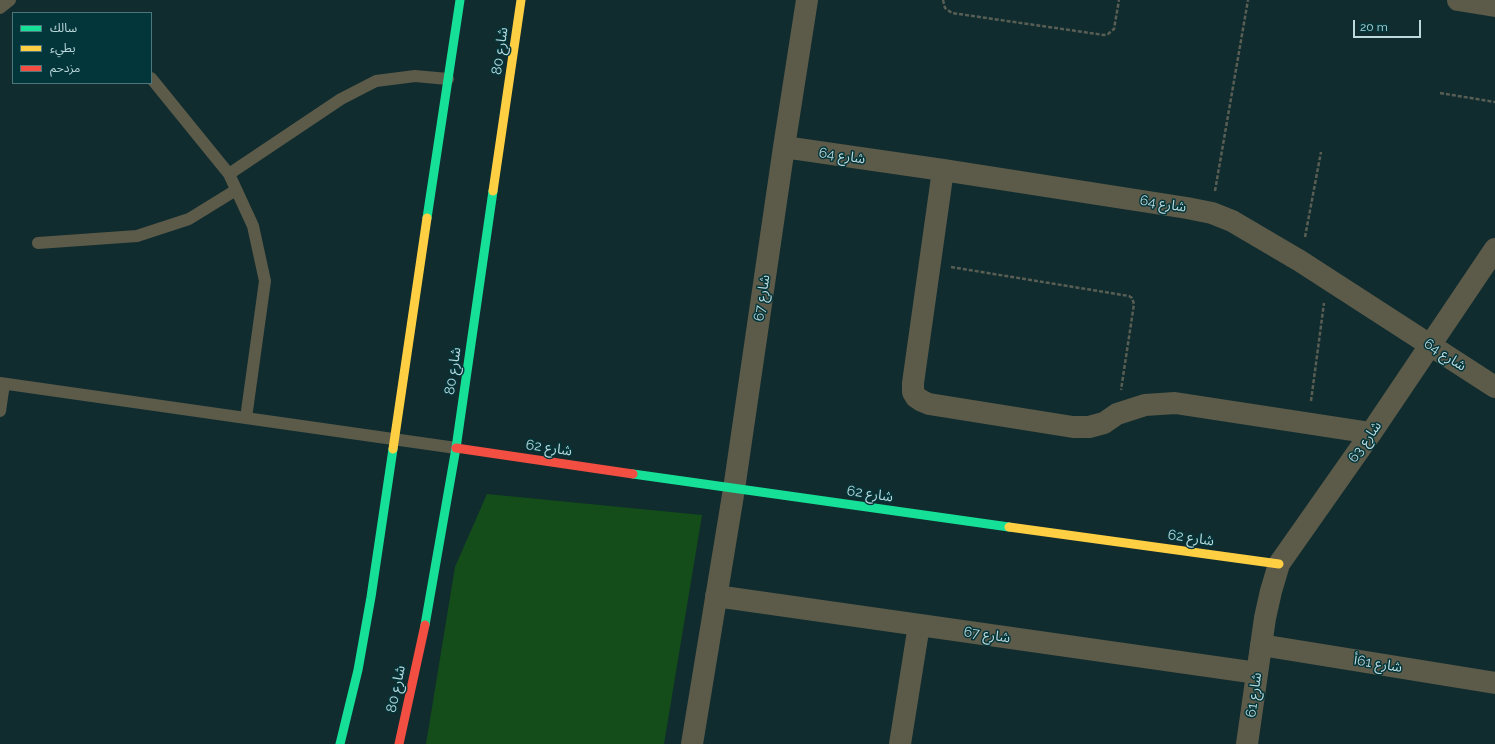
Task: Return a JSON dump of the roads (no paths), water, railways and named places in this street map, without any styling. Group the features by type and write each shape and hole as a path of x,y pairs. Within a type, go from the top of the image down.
{"street":[{"path":"340,744 360,663 395,439 460,0"},
{"name":"شارع 80","path":"399,744 428,612 456,448 521,0"},
{"name":"شارع 67","path":"692,744 734,489 784,147 808,0"},
{"path":"1458,0 1495,6"},
{"name":"شارع 64","path":"784,147 942,170 1212,213 1232,221 1300,261 1495,387"},
{"path":"942,170 913,388 913,392 916,397 929,404 1073,428 1089,427 1104,423 1117,414 1145,405 1174,403 1371,433"},
{"name":"شارع 63","path":"1260,645 1271,591 1279,564 1371,433 1495,249"},
{"name":"شارع 62","path":"456,448 734,489 1279,564"},
{"name":"شارع 67","path":"716,596 1257,673"},
{"path":"900,744 919,625"},
{"name":"شارع 61","path":"1246,744 1260,645"},
{"name":"شارع 61أ","path":"1260,645 1495,682"}],"lane":[{"path":"0,8 10,0"},
{"path":"229,174 341,99 376,81 415,76 448,79"},
{"path":"152,79 229,174 253,226 265,281 246,418"},
{"path":"38,243 137,236 189,219 236,190"},
{"path":"0,411 2,384 456,448"}]}
